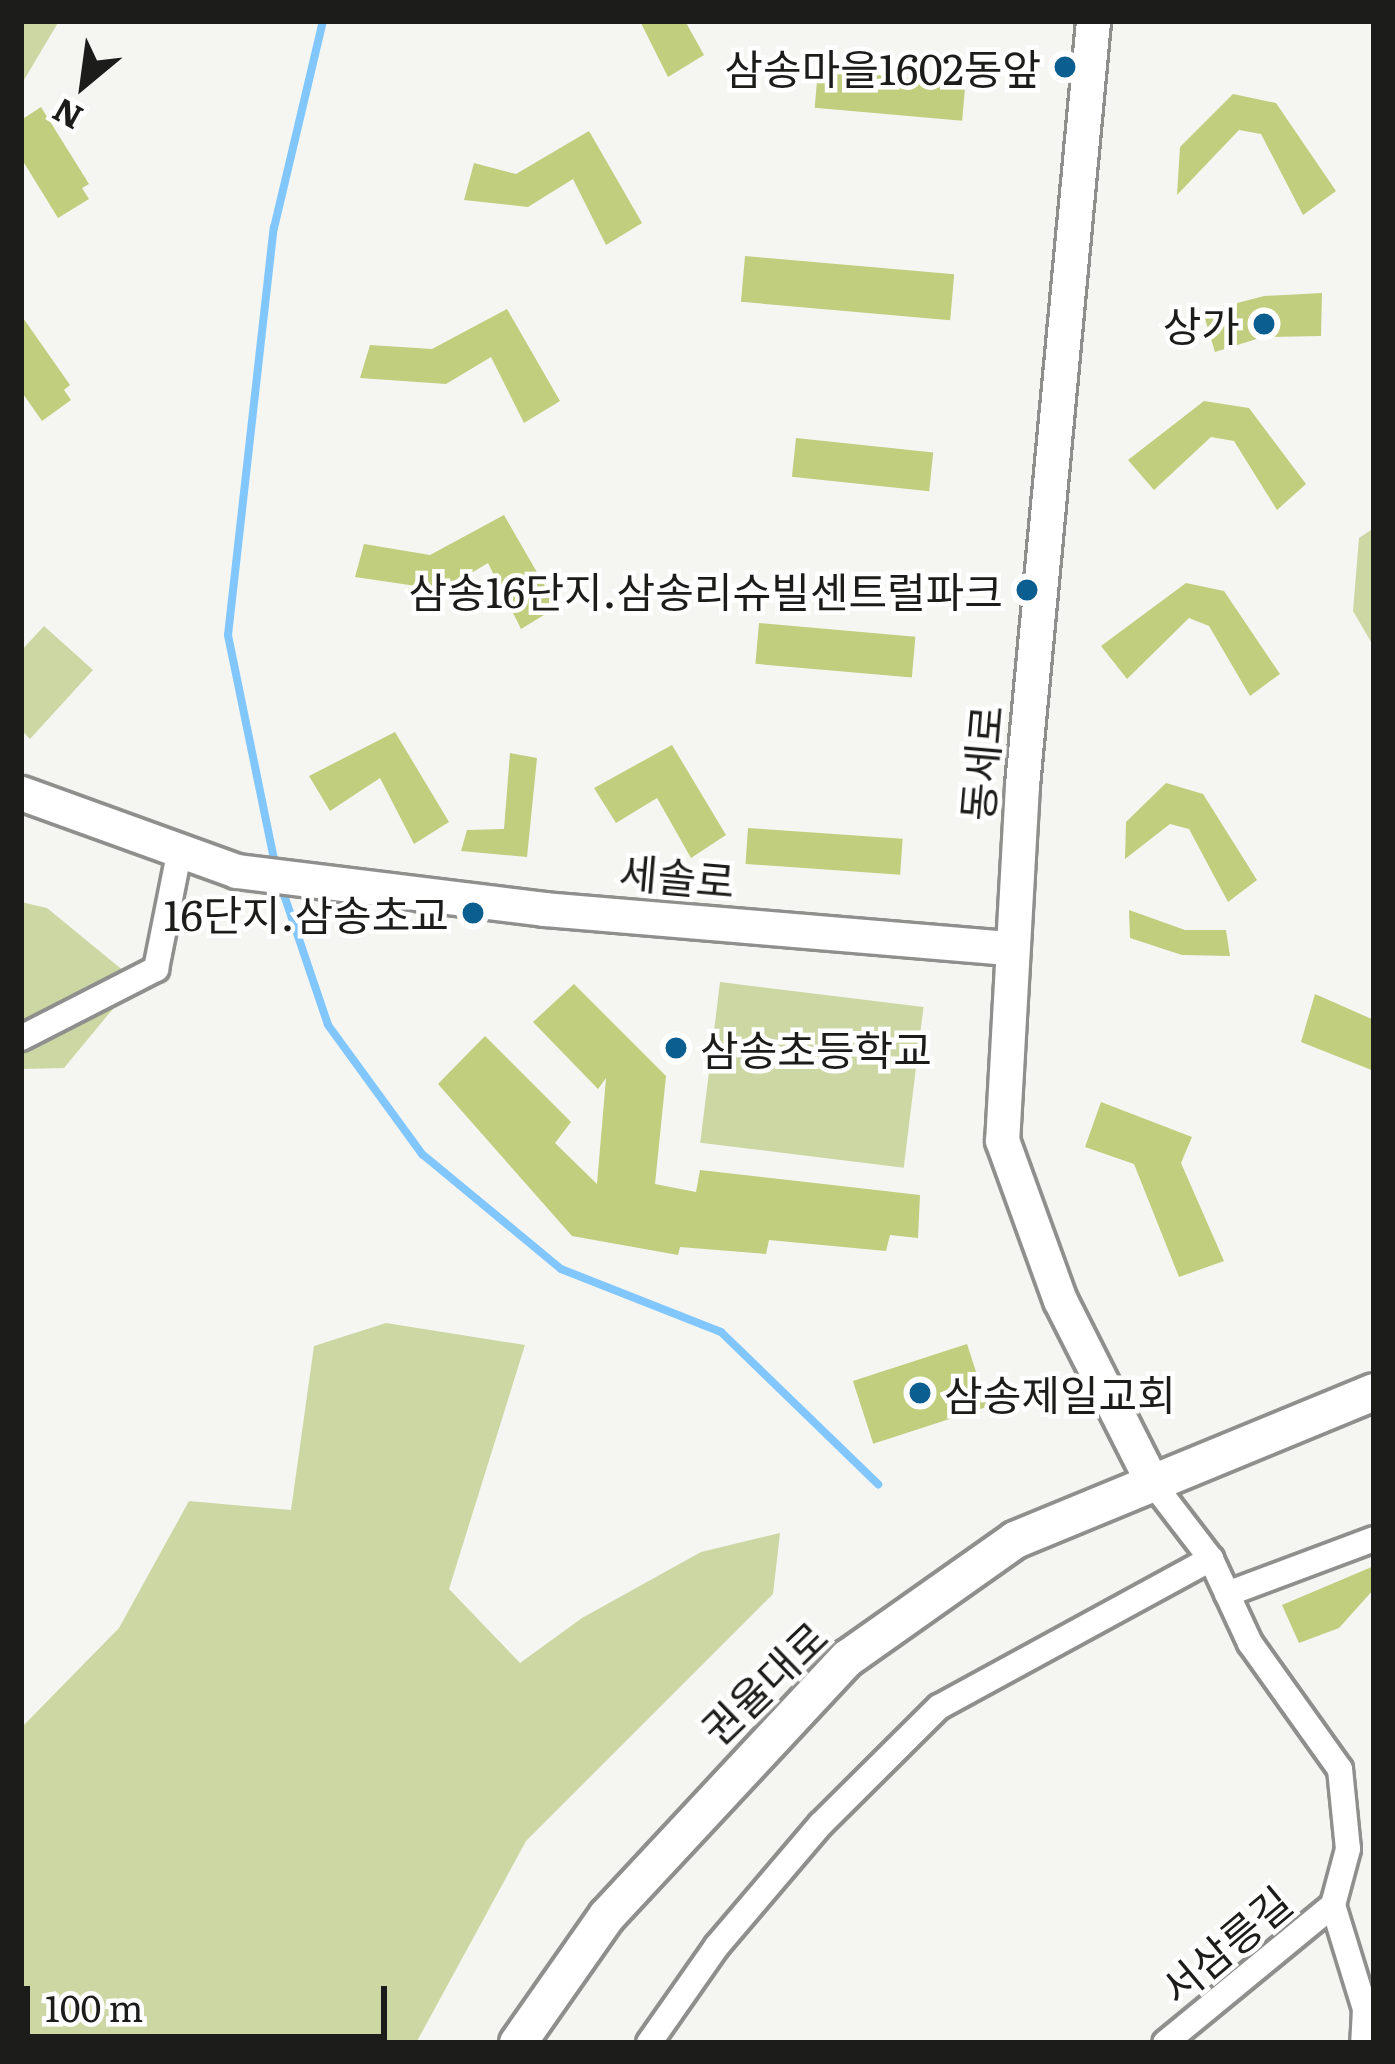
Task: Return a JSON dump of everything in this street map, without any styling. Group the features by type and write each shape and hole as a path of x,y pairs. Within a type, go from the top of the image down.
{"main road":[{"name":"동세로","path":"1093,21 1012,948 1002,1140 1060,1300 1152,1482"},
{"path":"21,793 179,854"},
{"name":"세솔로","path":"179,854 236,871 334,885 1012,948"},
{"name":"권율대로","path":"518,2043 607,1916 848,1658 1015,1540 1374,1393"}],"street":[{"path":"21,1038 156,969 179,854"},
{"path":"1152,1482 1210,1558 1227,1594 1374,1539"},
{"path":"649,2043 717,1946 821,1824 939,1707 1210,1558"},
{"name":"서삼릉길","path":"1227,1594 1250,1643 1340,1769 1348,1849 1333,1905 1365,2009 1364,2043"},
{"name":"서삼릉길","path":"1165,2043 1333,1905"}],"green space":[{"path":"21,21 59,21 24,80 21,78"},
{"path":"1374,528 1374,647 1353,611 1359,538"},
{"path":"44,626 93,670 30,739 21,730 21,651"},
{"path":"21,902 47,908 136,981 64,1068 21,1069"},
{"path":"720,982 923,1007 904,1168 700,1143"},
{"path":"386,1323 525,1345 449,1589 520,1663 582,1618 701,1552 780,1533 773,1594 526,1841 416,2043 21,2043 21,1728 119,1628 189,1501 291,1510 314,1346"}],"building":[{"path":"640,21 685,21 704,55 668,77"},
{"path":"818,70 965,83 962,121 815,108"},
{"path":"1233,94 1276,103 1336,191 1303,215 1261,134 1239,130 1177,195 1180,147"},
{"path":"41,107 89,184 82,188 89,199 58,218 21,158 21,120"},
{"path":"589,131 642,223 606,245 573,179 528,207 464,200 474,163 516,174"},
{"path":"745,256 954,274 950,320 741,302"},
{"name":"상가","path":"1322,293 1321,336 1263,337 1215,352 1203,312 1264,296"},
{"path":"507,309 560,401 524,423 491,357 446,384 360,378 370,345 432,349"},
{"path":"21,315 70,385 64,390 71,400 42,421 21,391"},
{"path":"1204,401 1249,408 1306,484 1277,510 1234,441 1211,437 1154,490 1128,460"},
{"path":"796,438 933,452 929,491 792,477"},
{"path":"504,515 557,607 521,629 488,563 443,590 355,577 364,544 430,555"},
{"path":"1186,583 1224,591 1280,674 1250,696 1209,626 1189,618 1127,679 1101,646"},
{"path":"759,623 915,637 912,678 755,664"},
{"path":"395,732 449,822 414,844 380,778 330,811 309,776"},
{"path":"672,745 726,835 691,858 657,798 616,823 594,788"},
{"path":"510,753 537,758 527,857 461,851 467,830 504,829"},
{"path":"1166,783 1203,794 1257,880 1228,902 1189,829 1170,824 1125,859 1126,822"},
{"path":"748,828 903,839 900,875 745,864"},
{"path":"1129,910 1185,930 1226,930 1230,956 1182,955 1130,938"},
{"path":"574,984 666,1076 655,1184 696,1192 700,1170 920,1195 918,1238 890,1235 886,1251 769,1240 766,1254 680,1247 678,1255 572,1236 438,1084 485,1036 571,1122 555,1143 597,1184 606,1078 598,1089 533,1022"},
{"path":"1315,994 1374,1020 1374,1071 1301,1042"},
{"path":"1101,1102 1192,1137 1181,1163 1224,1261 1179,1277 1134,1164 1085,1147"},
{"name":"삼송제일교회","path":"967,1344 987,1407 873,1444 853,1381"},
{"path":"1374,1566 1374,1589 1339,1628 1299,1643 1282,1605"}],"waterway":[{"path":"276,869 228,635 274,228 323,21"},
{"path":"280,883 328,1025 422,1154 561,1269 721,1332 878,1484"}],"place":[{"name":"삼송마을1602동앞","path":"1065,67"},
{"name":"상가","path":"1264,324"},
{"name":"삼송16단지.삼송리슈빌센트럴파크","path":"1027,590"},
{"name":"16단지.삼송초교","path":"473,913"},
{"name":"삼송초등학교","path":"676,1048"},
{"name":"삼송제일교회","path":"920,1393"}]}
